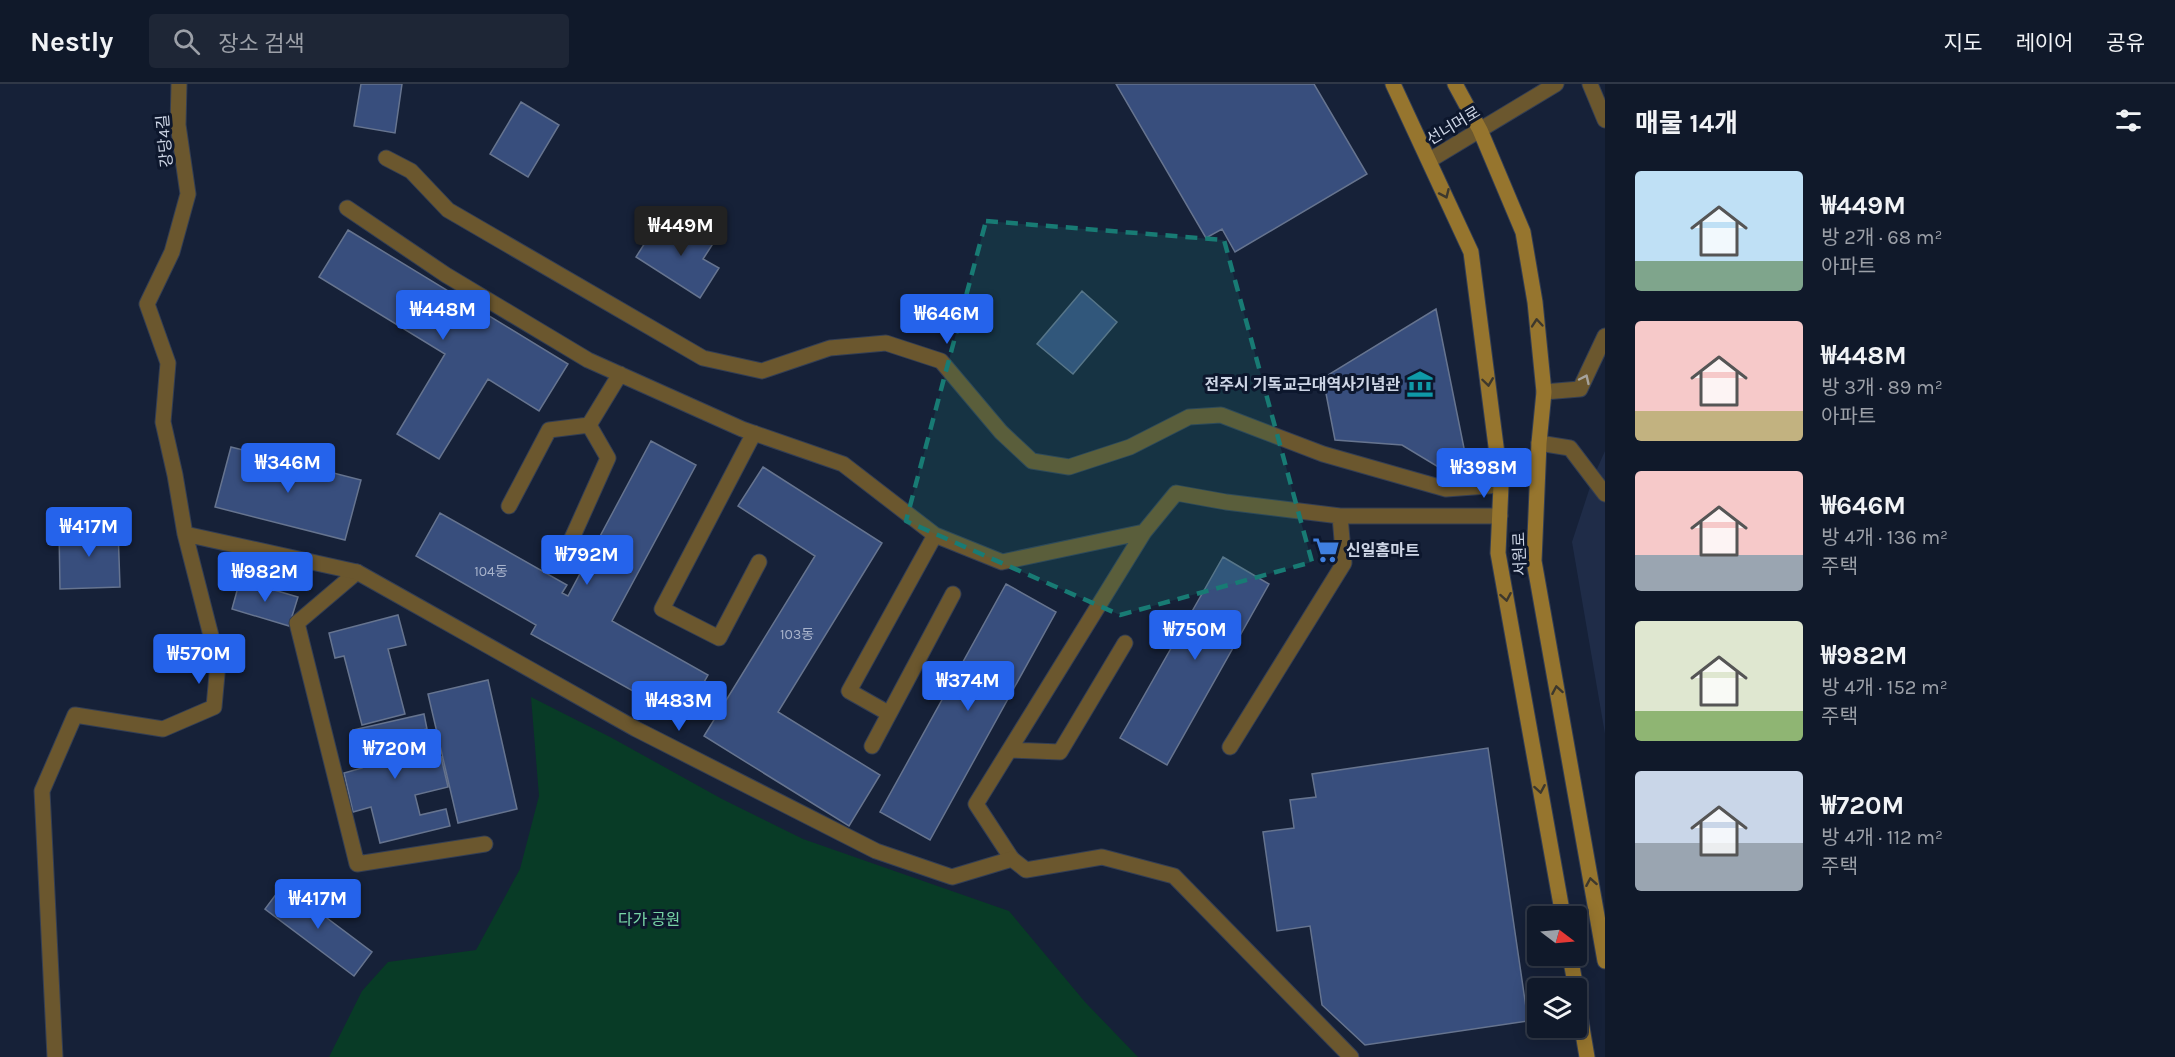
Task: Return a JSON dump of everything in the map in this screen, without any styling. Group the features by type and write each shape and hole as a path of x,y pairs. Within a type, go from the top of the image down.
{"street":[{"name":"강당4길","path":"179,84 178,125 188,194 172,252 147,304 168,363 163,423 176,475 185,534"},
{"name":"서원로","path":"1393,84 1471,252 1501,485 1498,553 1561,906"},
{"name":"서원로","path":"1455,84 1480,130 1523,232 1536,302 1544,392 1539,444 1534,561 1605,961"},
{"name":"선너머로","path":"1430,160 1556,84"},
{"path":"1590,84 1605,120"},
{"path":"386,158 411,171 448,210 703,358 762,371 830,348 886,343 941,361 1001,432 1032,462 1069,467 1130,447 1189,417 1221,416 1323,454 1446,489 1501,485"},
{"path":"347,208 446,275 588,360 754,433 843,464 935,535 1002,562 1144,532"},
{"path":"1544,392 1580,389 1605,336"},
{"path":"589,425 620,374"},
{"path":"509,506 549,430 589,425"},
{"path":"564,556 608,458 589,425"},
{"path":"754,433 662,609 719,638 759,562"},
{"path":"1539,444 1570,448 1605,494"},
{"path":"1351,1057 1174,876 1102,857 1026,870 1012,859 976,804 1144,532 1176,493 1226,502 1340,516 1500,516"},
{"path":"1230,747 1344,563 1340,516"},
{"path":"56,1057 42,791 75,715 163,729 214,707 218,663 185,534 357,572 636,729 876,851 952,878 1012,859"},
{"path":"888,713 849,691 935,535"},
{"path":"357,572 297,623 357,864 485,844"},
{"path":"872,746 953,594"},
{"path":"1010,750 1060,752 1125,643"},
{"path":"1584,1038 1587,1057"}],"highlighted area":[{"path":"986,221 1224,240 1312,562 1120,615 906,521"}],"shaded area":[{"path":"1605,451 1605,734 1572,542 1593,478"}],"green space":[{"name":"다가 공원","path":"531,697 612,738 722,799 803,839 1009,911 1085,1002 1138,1057 329,1057 362,991 388,962 476,950 520,869 539,796"}],"building":[{"path":"361,84 402,84 395,133 354,126"},
{"path":"1116,84 1314,84 1367,174 1235,252 1222,229 1206,238"},
{"path":"521,102 559,125 528,177 490,154"},
{"path":"684,218 716,239 703,259 719,268 700,298 636,257 655,227 671,238"},
{"path":"348,230 568,364 539,411 488,379 439,459 397,434 445,354 319,277"},
{"path":"1082,291 1117,322 1073,374 1037,344"},
{"path":"1436,309 1468,468 1440,468 1402,445 1335,440 1323,378"},
{"path":"651,441 696,465 612,621 708,675 683,719 531,634 536,625 416,556 440,513 567,585 562,593 568,596"},
{"path":"231,447 361,480 345,540 215,507"},
{"path":"763,467 882,543 778,712 880,775 849,826 704,736 815,556 738,506"},
{"path":"118,528 120,587 60,589 59,529"},
{"path":"1223,557 1269,584 1167,765 1120,738"},
{"path":"240,580 298,597 289,626 232,609"},
{"path":"1006,584 1056,612 930,840 880,812"},
{"path":"398,615 406,645 388,649 405,714 362,725 344,656 335,658 329,633"},
{"path":"488,680 517,809 458,823 428,694"},
{"path":"424,714 427,729 404,734 411,764 441,757 448,787 415,795 420,815 446,809 450,826 380,843 371,807 353,812 344,773 362,768 353,730"},
{"path":"1488,748 1527,1021 1365,1045 1322,1005 1310,926 1277,931 1263,832 1294,828 1290,800 1316,797 1312,774"},
{"path":"283,885 372,952 354,976 265,909"}],"place":[{"name":"전주시 기독교근대역사기념관","path":"1420,384"},
{"name":"신일홈마트","path":"1326,550"}]}
